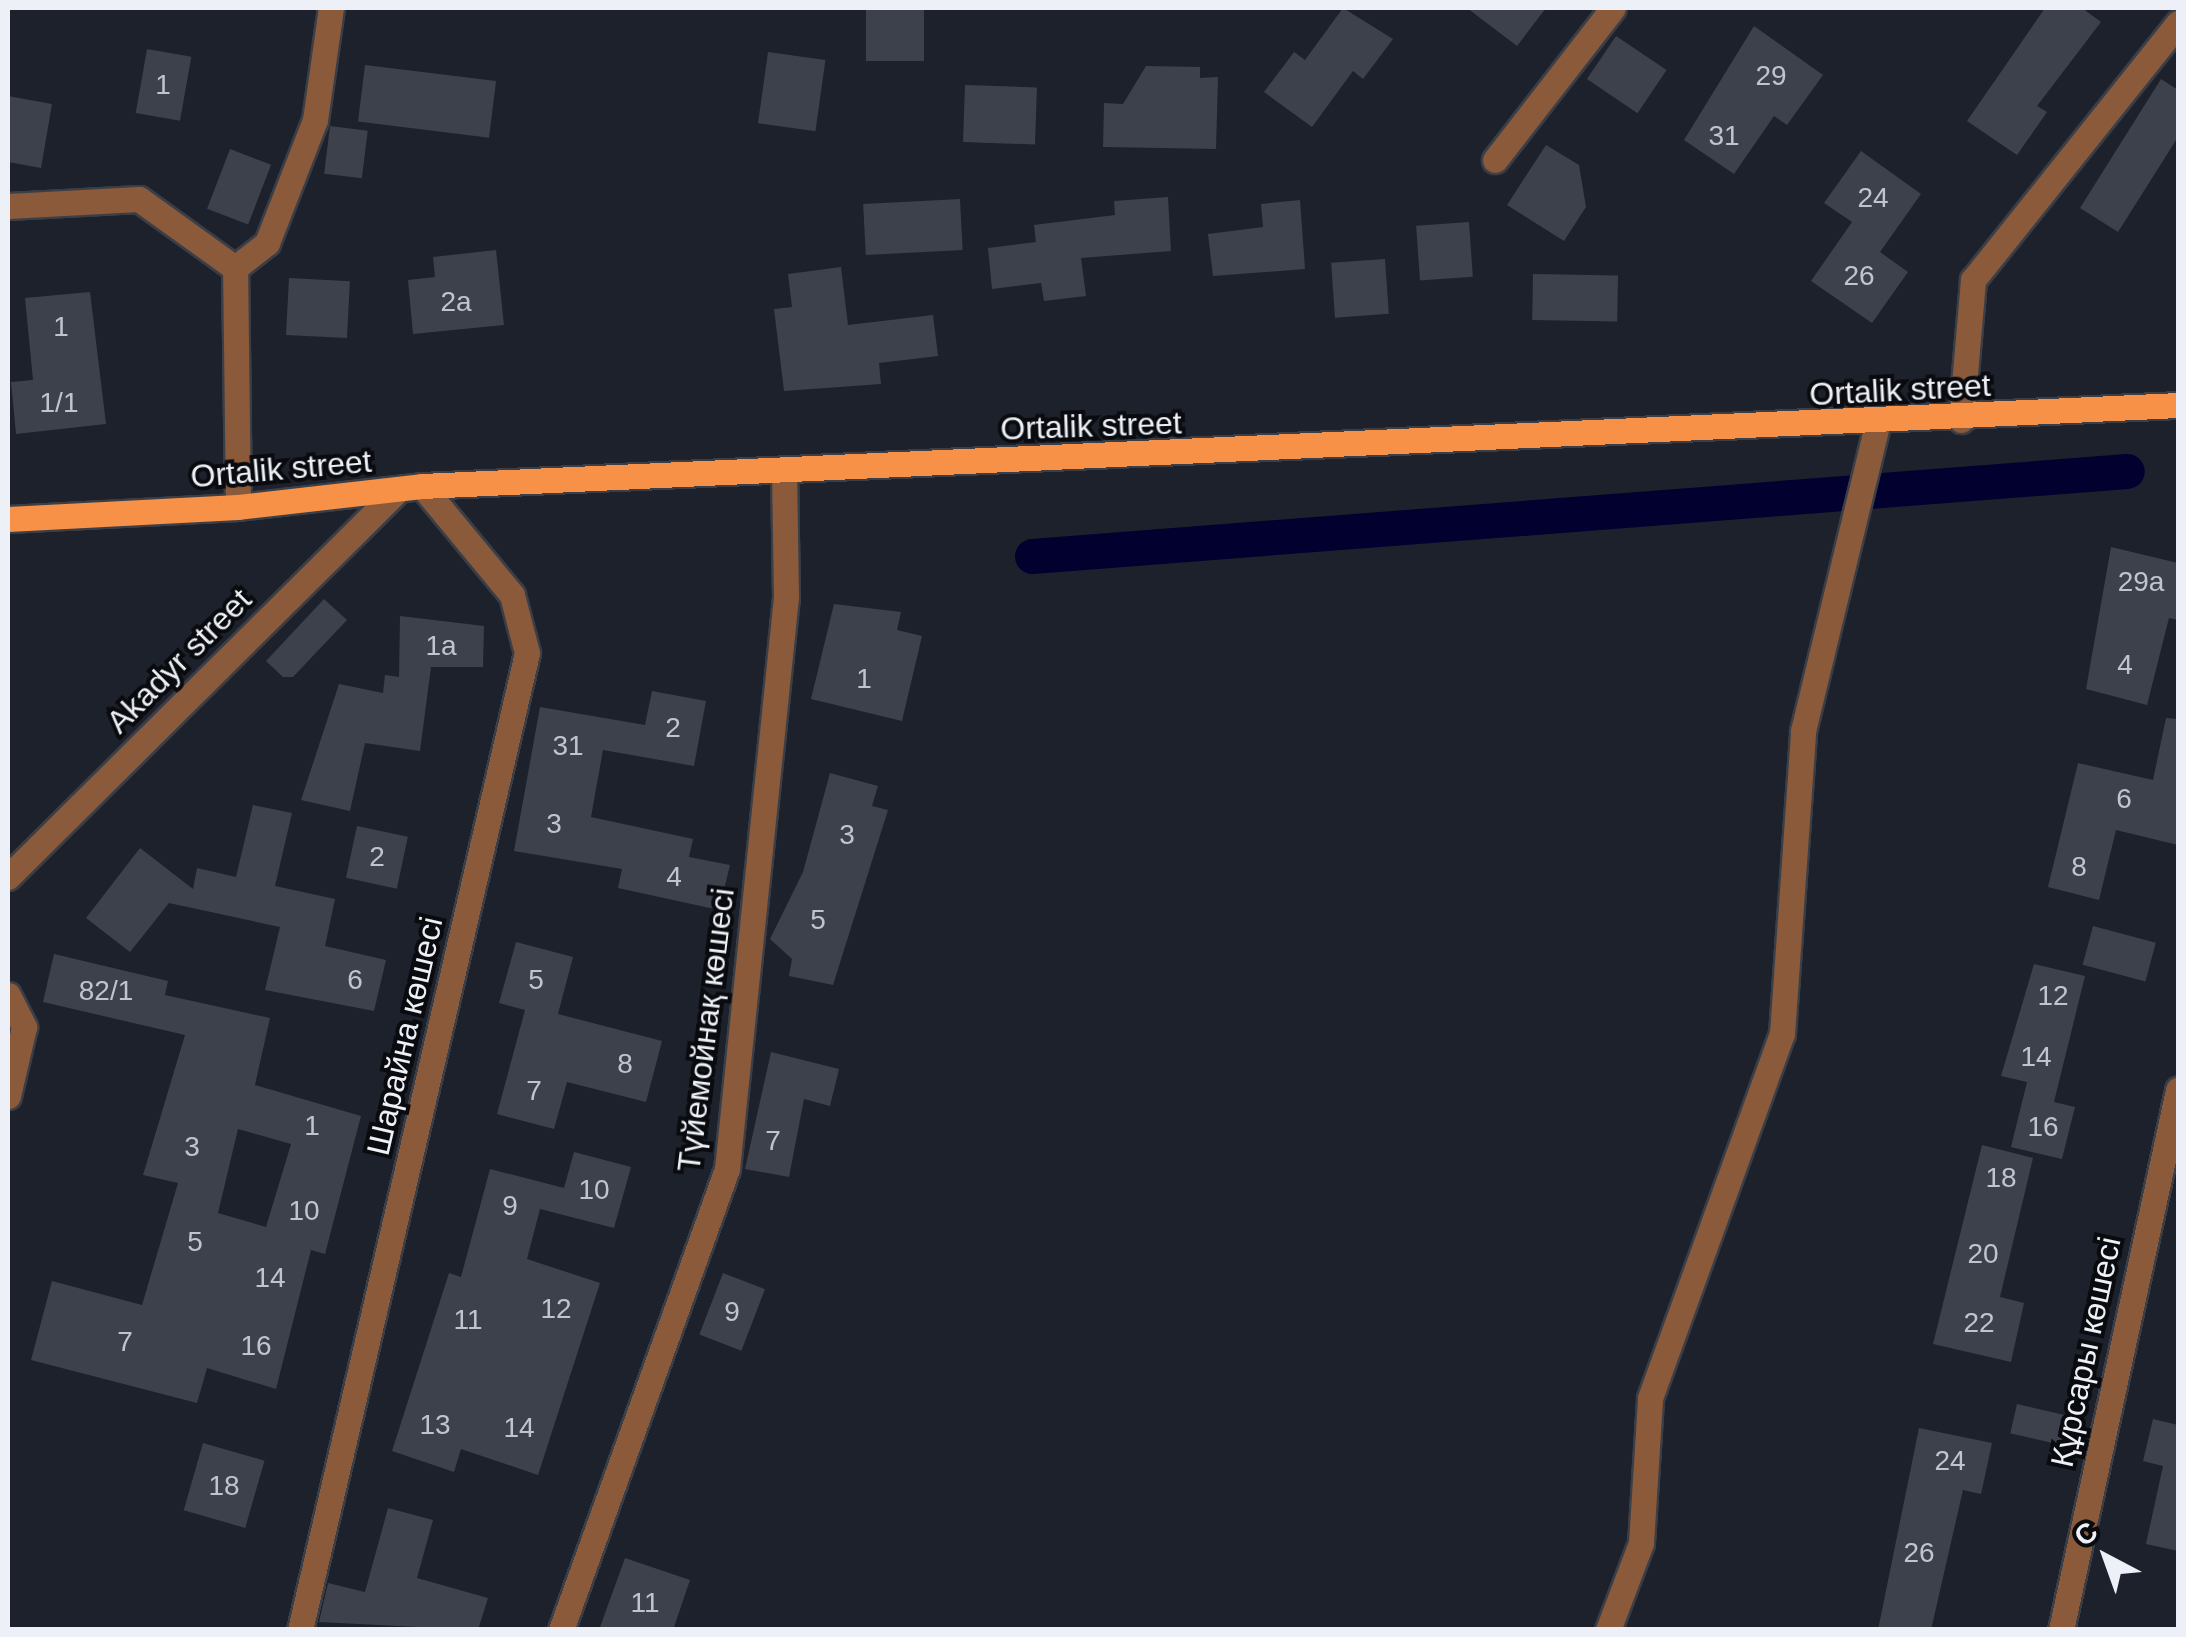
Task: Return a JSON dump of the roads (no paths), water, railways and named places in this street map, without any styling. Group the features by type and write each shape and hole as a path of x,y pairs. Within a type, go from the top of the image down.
{"main road":[{"name":"Ortalik street","path":"8,518 238,508 409,488 1877,426 2178,405"}],"street":[{"path":"235,268 267,243 315,120 331,8"},
{"path":"1495,160 1613,8"},
{"path":"1962,420 1973,280 2178,24"},
{"path":"8,206 140,199 235,268"},
{"path":"235,268 238,508"},
{"path":"1608,1630 1641,1543 1650,1398 1782,1034 1803,731 1877,426"},
{"name":"Түйемойнақ көшесі","path":"561,1630 727,1169 786,597 784,472"},
{"name":"Akadyr street","path":"8,876 409,488"},
{"name":"Шарайна көшесі","path":"300,1630 527,653 512,595 409,488"},
{"path":"8,994 24,1028 8,1096"},
{"name":"Құрсары көшесі","path":"2061,1630 2178,1090"}],"waterway":[{"path":"1032,556 2127,471"}]}
